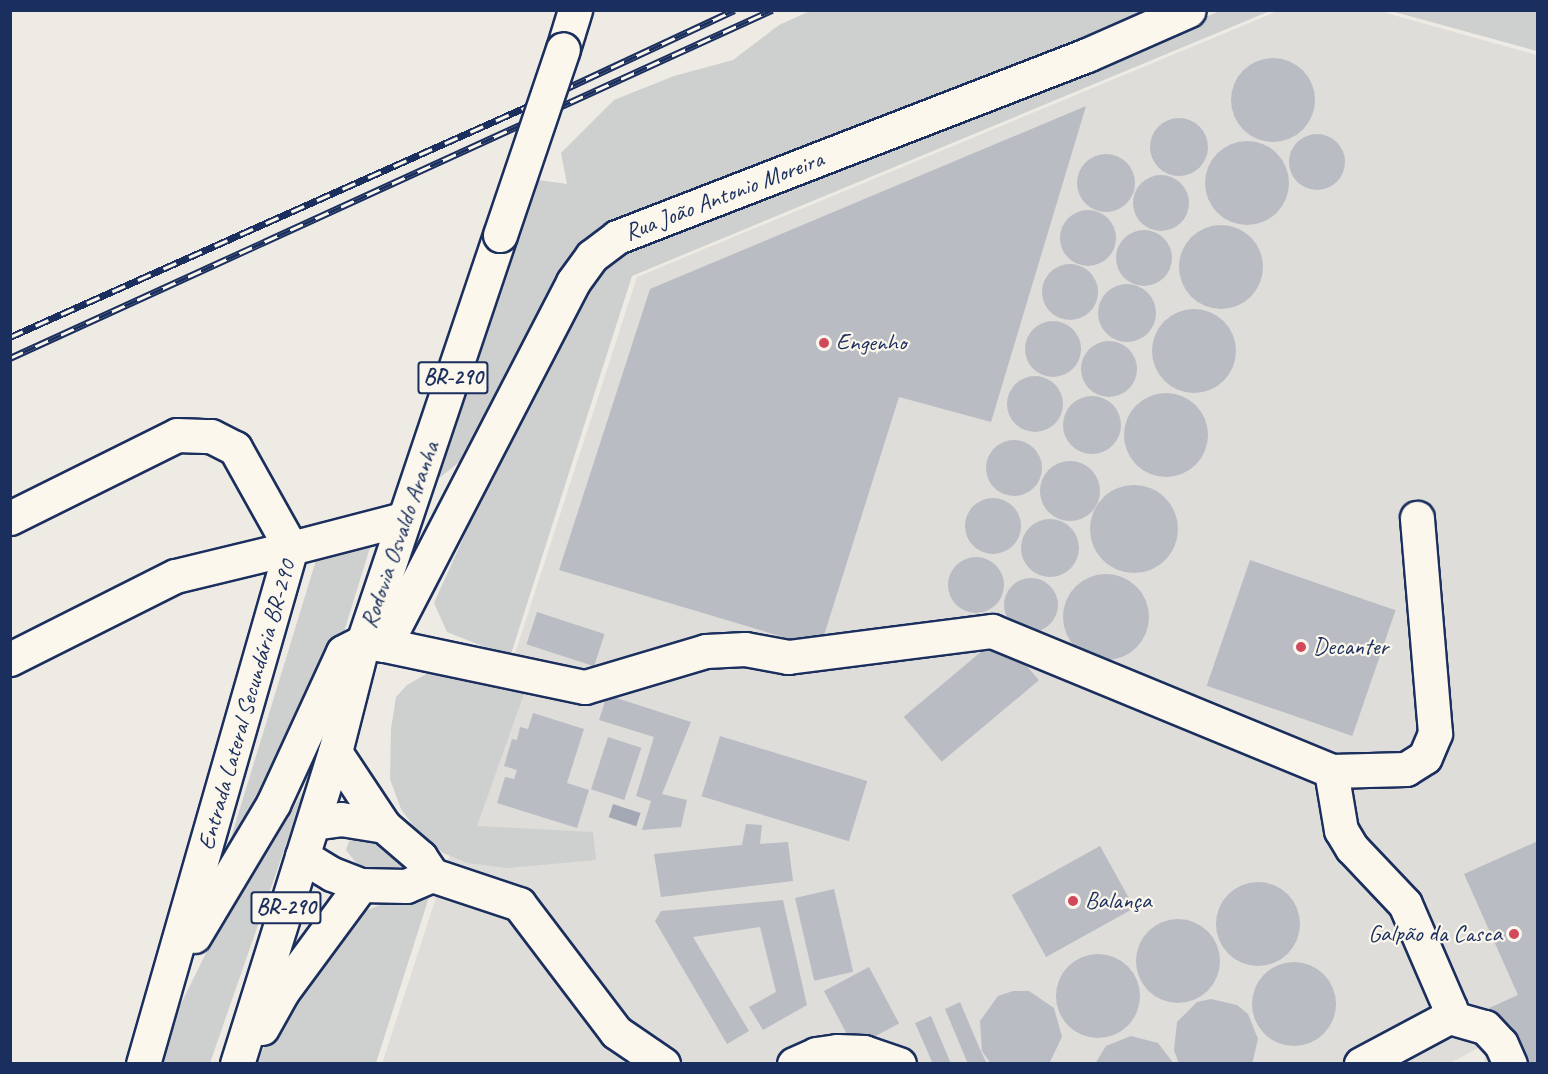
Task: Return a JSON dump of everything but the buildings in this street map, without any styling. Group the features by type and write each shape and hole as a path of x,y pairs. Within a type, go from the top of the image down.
{"main road":[{"name":"Rodovia Osvaldo Aranha","path":"237,1064 335,752 374,644 403,519 422,472 575,10"},
{"name":"Rua João Antonio Moreira","path":"374,644 458,508 573,282 592,256 617,237 1077,59 1189,10"},
{"path":"10,518 177,435 211,436 235,448 291,548 226,561 175,576 10,659"},
{"name":"Entrada Lateral Secundária BR-290","path":"143,1064 172,973 291,548 403,519 458,508"},
{"path":"374,644 585,687 706,651 745,648 788,657 992,630 1331,771 1406,769 1425,757 1435,733 1417,518"},
{"name":"Entrada Lateral Secundária BR-290","path":"172,973 273,804 343,652 374,644"},
{"path":"335,752 384,826 420,857 432,875 519,904 616,1032 663,1064"},
{"path":"1331,771 1341,830 1413,918 1443,989 1449,1017"},
{"path":"313,823 341,819 384,826"},
{"path":"302,856 332,874 361,885 398,887 432,875"},
{"path":"242,1064 282,992 361,885"},
{"path":"1361,1064 1449,1017 1485,1027 1501,1044 1510,1064"},
{"path":"794,1064 816,1054 837,1051 864,1052 899,1064"}],"shaded area":[{"path":"810,11 1166,11 598,237 543,302 468,455 433,483 531,179 567,184 561,153 614,100 674,76 733,60 779,25"},
{"path":"1220,11 1270,11 632,276 510,657 447,632 434,603 493,472 590,283 615,259"},
{"path":"1278,11 1379,11 1537,55 1537,1063 1485,1063 1484,1045 1448,1064 382,1064 637,277"},
{"path":"1391,11 1537,11 1537,51"},
{"path":"372,541 343,635 215,890 317,557"},
{"path":"444,664 525,691 477,826 593,832 596,860 507,868 468,863 443,853 417,831 401,809 390,779 391,729 396,697 407,685"},
{"path":"306,787 210,1063 160,1063 174,1018 208,949"},
{"path":"613,804 641,813 636,826 609,817"},
{"path":"363,837 393,843 415,867 390,874 357,864 346,850 349,841"},
{"path":"412,892 430,894 376,1063 257,1064 279,1012 355,915"}],"railway":[{"path":"10,337 535,103 734,10"},
{"path":"10,358 772,10"}],"place":[{"name":"Engenho","path":"824,343"},
{"name":"Decanter","path":"1301,647"},
{"name":"Balança","path":"1073,901"},
{"name":"Galpão da Casca","path":"1514,934"}]}
